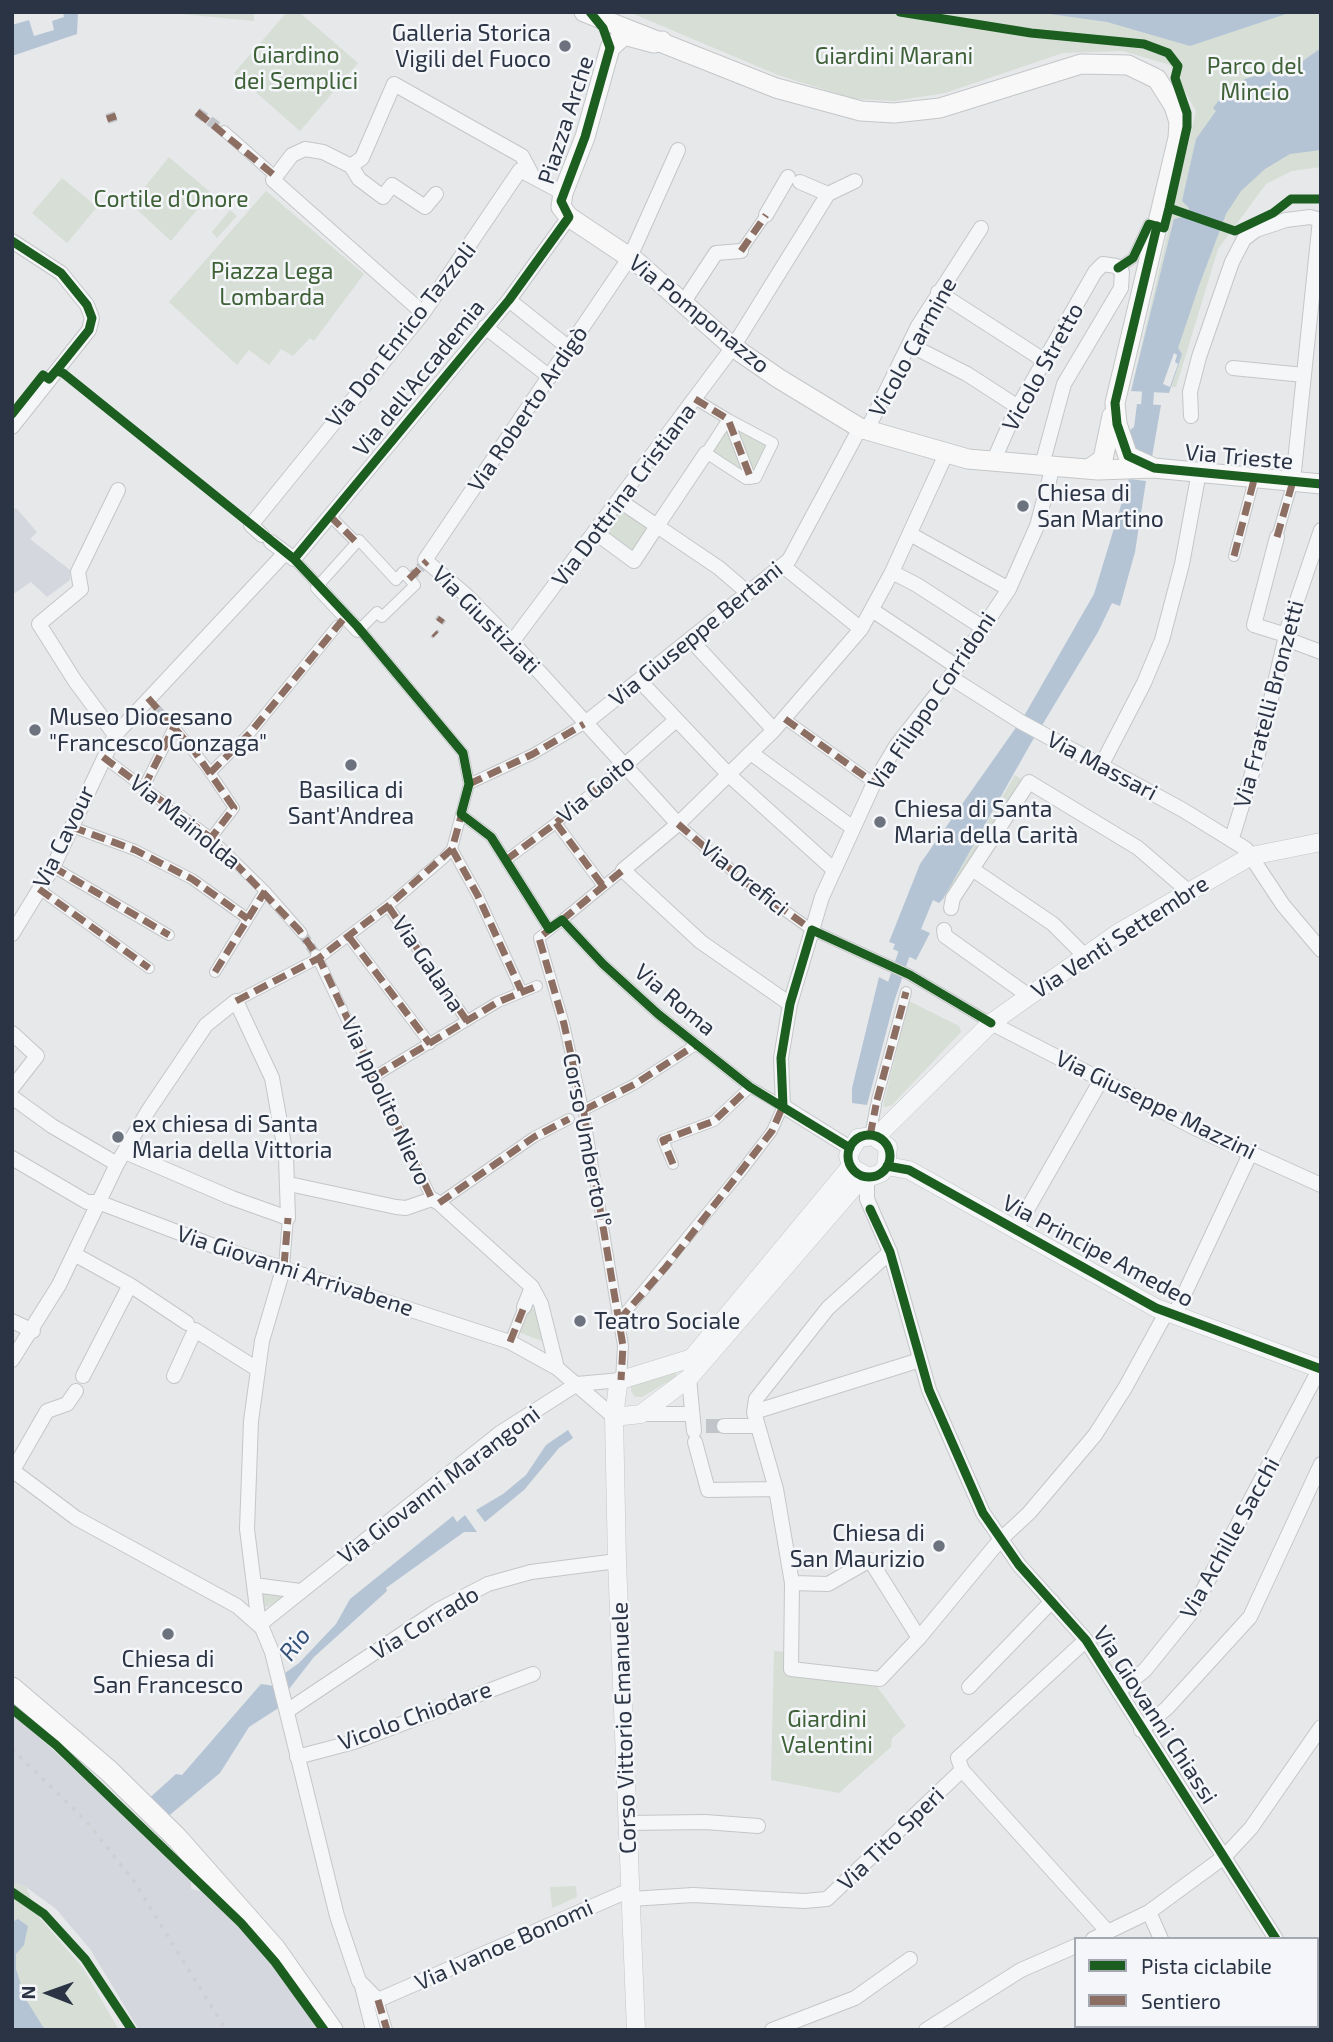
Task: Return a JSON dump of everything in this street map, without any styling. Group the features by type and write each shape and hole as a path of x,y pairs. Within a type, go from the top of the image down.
{"main road":[{"path":"587,13 603,28 610,48 624,36 654,43 662,41"},
{"path":"587,13 783,90 861,111 894,113 940,108 1047,73 1095,63 1137,67 1157,79 1178,115 1179,130 1160,227 1103,459 1089,469"},
{"name":"Piazza Arche","path":"564,205 610,48"},
{"name":"Via Pomponazzo","path":"564,205 630,257 733,347 814,402 864,429 946,454 993,462 1089,469 1127,461"},
{"path":"1115,403 1127,461"},
{"name":"Via Trieste","path":"1127,461 1154,468 1321,484"},
{"path":"12,1688 109,1771 135,1805"},
{"path":"12,1701 135,1805 229,1897 275,1949 332,2030"}],"street":[{"name":"Piazza Arche","path":"351,166 362,158 392,85 522,156 524,175 564,205"},
{"path":"224,131 275,176"},
{"path":"424,313 273,180 292,155 302,149 320,151 351,166 359,179 383,197 392,185 425,207 436,194"},
{"name":"Via Roberto Ardigò","path":"426,561 630,257 678,150"},
{"name":"Via Don Enrico Tazzoli","path":"289,556 261,534 305,456 424,313 524,175"},
{"path":"682,303 716,253 741,251 794,179 828,194 855,181"},
{"name":"Via Dottrina Cristiana","path":"512,642 733,347 828,194"},
{"name":"Via dell'Accademia","path":"289,556 330,516 509,299 564,205"},
{"path":"1191,416 1190,392 1199,357 1232,262 1244,239 1256,230 1286,220 1310,217 1320,220 1317,299 1304,375 1293,481 1254,625 1321,652"},
{"path":"1118,268 1135,255 1149,224 1160,227"},
{"name":"Vicolo Carmine","path":"864,429 938,292 981,228"},
{"path":"12,241 61,273 91,314 89,330 12,427"},
{"name":"Vicolo Stretto","path":"993,462 1018,407 1095,272 1103,264 1118,268"},
{"name":"Via Filippo Corridoni","path":"783,1107 781,1058 790,1004 833,869 874,783 896,746 953,671 1009,589 1037,526 1064,384 1121,288 1123,276 1118,268"},
{"path":"938,292 1045,360"},
{"path":"509,299 569,348"},
{"path":"485,327 550,377"},
{"path":"910,345 967,374 1018,407"},
{"path":"1233,368 1304,375"},
{"path":"695,399 773,443 756,478 751,479 746,479 706,453"},
{"path":"596,533 634,561 729,419"},
{"path":"729,419 751,479"},
{"name":"Via Giuseppe Bertani","path":"584,724 783,566 794,552 864,429"},
{"path":"461,814 486,833 510,857 550,929 564,922 678,824 729,775 785,719 861,629 892,572 946,454"},
{"path":"1102,764 1144,683 1162,640 1182,564 1199,472"},
{"path":"1234,556 1255,477"},
{"path":"115,735 75,681 39,624 81,589 78,572 118,490"},
{"path":"620,501 719,568 747,592"},
{"path":"330,516 357,544"},
{"name":"Via Fratelli Bronzetti","path":"1232,838 1258,754 1286,637 1321,530"},
{"path":"910,534 1009,589"},
{"path":"359,540 396,580 403,572 415,585 382,617 377,612 357,632 342,620 316,588 357,544 359,540"},
{"path":"12,1360 33,1331 121,1158 198,1036 213,1017 236,1000 318,957 349,937 448,854 469,785 463,753 360,629 289,556"},
{"name":"Via Cavour","path":"14,926 52,867 115,735 151,703 289,556"},
{"name":"Via Giustiziati","path":"426,561 466,595 512,642 678,824"},
{"path":"783,566 861,629"},
{"path":"892,572 982,627"},
{"name":"Via Massari","path":"872,610 1021,722 1102,764 1232,838 1251,856 1293,918 1321,950"},
{"path":"209,770 250,733 342,620"},
{"path":"690,639 774,730"},
{"path":"640,681 729,775 833,869"},
{"path":"785,719 874,783"},
{"name":"Via Goito","path":"510,857 556,823 676,720"},
{"path":"469,785 546,747 584,724"},
{"path":"144,787 174,726 209,770 233,808 211,838"},
{"path":"751,753 853,828"},
{"name":"Via Mainolda","path":"103,757 211,838 265,891 302,933"},
{"path":"951,908 953,898 1029,782 1138,848 1188,891"},
{"path":"556,823 603,886"},
{"name":"Via Orefici","path":"678,824 750,885 812,930 910,975 991,1023"},
{"path":"72,827 135,850 192,879 248,919"},
{"name":"Via Venti Settembre","path":"873,1136 896,1117 991,1023 1085,956 1188,891 1251,856 1321,842"},
{"path":"448,854 478,896 521,990"},
{"path":"52,867 169,935"},
{"path":"972,869 1053,924 1085,956"},
{"path":"623,870 701,942 790,1004"},
{"path":"39,889 149,968"},
{"path":"215,972 265,891"},
{"name":"Via Galana","path":"388,906 467,1021"},
{"name":"Via Roma","path":"564,922 603,964 658,1014 750,1087 783,1107"},
{"name":"Corso Umberto I°","path":"550,929 540,938 584,1110 623,1346 621,1380"},
{"path":"944,930 945,936 1028,996"},
{"path":"349,937 430,1044"},
{"name":"Via Ippolito Nievo","path":"318,957 435,1201 532,1287"},
{"path":"375,1076 521,990 537,986"},
{"path":"873,1136 876,1102 906,992"},
{"path":"236,1000 272,1078 289,1184 284,1266 257,1369 251,1421 247,1517 260,1625"},
{"name":"Via Giuseppe Mazzini","path":"991,1023 1195,1128 1321,1185"},
{"path":"12,1033 37,1056 12,1088"},
{"path":"584,1110 635,1084 697,1044"},
{"path":"1015,1231 1101,1080"},
{"path":"673,1164 663,1140 714,1121 750,1087"},
{"path":"12,1097 52,1126 121,1158 288,1218"},
{"path":"619,1320 680,1249 774,1128 783,1107 850,1157 857,1173 867,1176"},
{"path":"289,1184 396,1208 407,1208 435,1201 545,1130 569,1119"},
{"path":"640,1415 689,1368 832,1200 867,1176 896,1167 888,1147 873,1136 858,1138 832,1200"},
{"path":"890,1252 828,1308 756,1399 755,1419 776,1489 792,1584 791,1668 880,1679 919,1638 1000,1540 1029,1513 1095,1435 1170,1314 1251,1152"},
{"name":"Via Giovanni Arrivabene","path":"12,1158 87,1202 98,1202 215,1246 284,1266 510,1342 557,1368 577,1384 614,1422"},
{"name":"Via Principe Amedeo","path":"896,1167 1170,1314 1320,1368"},
{"name":"Via Giovanni Chiassi","path":"867,1176 865,1189 870,1209 890,1252 920,1360 946,1430 983,1513 1000,1540 1086,1640 1275,1937"},
{"path":"74,1254 130,1285 257,1369"},
{"path":"83,1376 130,1285"},
{"path":"510,1342 532,1287"},
{"path":"532,1287 541,1304 557,1368"},
{"path":"12,1321 33,1331"},
{"path":"174,1376 191,1327"},
{"path":"724,1426 755,1419 824,1391 920,1360"},
{"path":"577,1384 621,1380 689,1368"},
{"path":"689,1368 696,1428 708,1490 776,1489"},
{"name":"Via Achille Sacchi","path":"1119,1692 1145,1670 1191,1613 1320,1368"},
{"name":"Corso Vittorio Emanuele","path":"621,1380 614,1422 617,1561 636,2030"},
{"name":"Via Giovanni Marangoni","path":"260,1625 500,1433 577,1384"},
{"path":"76,1391 67,1404 47,1410 13,1470 97,1530 237,1606 260,1625 268,1637 334,1908 361,1984 373,2030"},
{"path":"614,1422 640,1415 696,1428"},
{"path":"1141,1730 1167,1708 1250,1617 1321,1464"},
{"path":"792,1584 828,1584 870,1560 919,1638"},
{"name":"Via Corrado","path":"286,1705 438,1610 488,1584 531,1572 617,1561"},
{"path":"253,1582 302,1590"},
{"path":"969,1687 1052,1601"},
{"name":"Via Tito Speri","path":"631,1894 804,1901 827,1899 962,1770 958,1758 1086,1640"},
{"name":"Vicolo Chiodare","path":"297,1757 354,1742 533,1674"},
{"path":"1098,1937 1149,1912 1224,1857 1251,1828 1321,1727"},
{"path":"962,1770 1108,1933"},
{"path":"627,1823 705,1822 758,1826"},
{"name":"Via Ivanoe Bonomi","path":"377,2000 631,1894"},
{"path":"1149,1912 1160,1937"},
{"path":"926,2030 1021,1970 1074,1947"},
{"path":"772,2030 792,2028 855,1998 911,1959"},
{"path":"361,1984 377,2000 387,2030"}],"shaded area":[{"path":"12,508 17,509 37,532 30,539 70,570 70,580 47,597 31,582 12,595"},
{"path":"12,1712 191,1877 191,1889 200,1891 201,1887 277,1968 318,2030 139,2030 90,1949 56,1909 26,1887 12,1882"}],"green space":[{"path":"161,12 254,12 254,21"},
{"name":"Giardino dei Semplici","path":"287,12 299,12 358,63 300,131 234,73"},
{"name":"Parco del Mincio","path":"629,12 1321,12 1321,167 1292,171 1266,184 1218,249 1176,387 1133,382 1196,111 1170,65 1123,51 1063,53 945,93 894,101 854,99 778,75"},
{"name":"Cortile d'Onore","path":"169,157 211,193 171,241 131,204"},
{"path":"62,178 97,207 67,243 32,213"},
{"name":"Piazza Lega Lombarda","path":"266,191 364,274 314,341 310,338 293,356 281,349 269,365 249,350 237,365 169,302"},
{"path":"230,210 237,216 217,238 212,232"},
{"path":"732,423 770,444 755,475"},
{"path":"725,427 745,475 711,451"},
{"path":"622,507 652,529 633,554 603,532"},
{"path":"1015,775 1023,780 952,895 946,892"},
{"path":"909,1001 959,1026 961,1032 892,1105 886,1107 883,1106"},
{"path":"527,1307 536,1309 547,1343 518,1332"},
{"path":"676,1371 676,1377 642,1397 635,1397 631,1391 631,1384"},
{"path":"261,1591 287,1595 267,1607 263,1606"},
{"name":"Giardini Valentini","path":"774,1651 787,1652 786,1672 875,1684 906,1726 892,1738 891,1747 839,1793 771,1780"},
{"path":"12,1882 26,1887 39,1917 83,1968 119,2030 12,2030"},
{"path":"576,1886 577,1897 552,1908 550,1887"}],"water":[{"path":"63,12 78,12 77,34 12,56 12,25 29,20 34,36 54,30 52,21 64,17"},
{"path":"1036,12 1292,12 1190,46 1107,22"},
{"path":"1321,48 1321,150 1290,154 1265,169 1241,191 1226,214 1200,283 1178,348 1182,354 1169,393 1131,391 1174,219 1187,216 1189,208 1182,201 1196,139 1216,111 1213,108 1245,79 1300,63"},
{"path":"1137,404 1161,405 1152,457 1134,452 1129,431 1134,427"},
{"path":"1129,479 1146,481 1135,552 1120,606 1112,603 1098,632 1041,727 1024,716 1094,594"},
{"path":"1017,726 1035,736 943,899 939,903 933,900 921,929 930,933 916,960 893,949 895,944 889,942 920,864"},
{"path":"879,977 898,987 867,1105 852,1103 852,1088"},
{"path":"568,1430 573,1438 559,1448 524,1490 485,1522 476,1510 503,1494 526,1475 546,1445"},
{"name":"Rio","path":"465,1515 477,1532 464,1532 386,1588 387,1591 314,1657 289,1689 285,1673 299,1663 336,1624 350,1599 453,1516 457,1522"},
{"name":"Rio","path":"261,1684 274,1686 280,1707 249,1727 220,1773 165,1819 145,1802 176,1774 182,1775"},
{"path":"18,1919 28,1926 24,1945 16,1954 16,1969 25,1998 45,2030 12,2030 12,1922"}],"pier":[{"path":"1174,353 1177,355 1175,362 1178,364 1170,387 1163,384"}],"waterway":[{"path":"1146,421 1148,392"},
{"name":"Rio","path":"889,998 909,939"}],"tunnel":[{"path":"197,112 224,131"},
{"path":"107,119 116,116"},
{"path":"409,579 425,563"},
{"path":"439,622 442,618"},
{"path":"155,708 173,726"},
{"path":"302,933 316,955"},
{"path":"706,1426 724,1426"}],"railway":[{"path":"12,1749 87,1822 133,1880 226,2030"}],"marked path":[{"path":"197,112 275,176"},
{"path":"107,119 116,116"},
{"path":"741,251 766,215"},
{"path":"695,399 728,419 751,479"},
{"path":"1234,556 1255,476"},
{"path":"1277,537 1293,481"},
{"path":"330,516 357,543"},
{"path":"409,579 427,561"},
{"path":"210,773 250,733 345,617"},
{"path":"439,622 442,618"},
{"path":"148,698 193,749 234,808 211,838"},
{"path":"785,719 874,783"},
{"path":"469,784 533,754 584,724"},
{"path":"144,787 174,727"},
{"path":"103,757 211,838 299,930 319,958 432,1199"},
{"path":"506,860 556,823 624,766"},
{"path":"236,1001 319,958 388,906 452,849 463,809"},
{"path":"556,823 603,886"},
{"path":"678,824 749,885 815,932"},
{"path":"72,827 135,850 192,879 248,919"},
{"path":"452,849 478,896 521,990"},
{"path":"53,867 169,935"},
{"path":"562,920 623,870"},
{"path":"39,889 149,968"},
{"path":"215,972 265,891"},
{"path":"388,906 467,1021"},
{"path":"554,926 539,938 564,1024 584,1113 623,1346 621,1380"},
{"path":"349,937 430,1044"},
{"path":"375,1076 498,1002 537,986"},
{"path":"877,1100 906,992"},
{"path":"584,1110 635,1084 697,1044"},
{"path":"673,1164 663,1140 714,1121 750,1087"},
{"path":"619,1320 666,1267 772,1131 783,1106 780,1105"},
{"path":"870,1136 876,1105"},
{"path":"439,1203 534,1137 569,1119"},
{"path":"284,1266 288,1218"},
{"path":"510,1342 524,1307"},
{"path":"378,2000 387,2030"}],"cycle path":[{"path":"294,559 509,300 569,217 561,201 585,137 610,48 603,28 590,12"},
{"path":"900,12 1031,33 1144,44 1168,53 1178,66 1175,78 1187,113 1187,127 1169,208 1164,228 1149,224 1133,258 1118,268"},
{"path":"1169,208 1235,231 1273,213 1291,199 1321,199"},
{"path":"1157,226 1115,403 1117,424 1128,456 1154,468 1321,484"},
{"path":"12,241 61,273 87,305 92,318 89,330 56,371 49,379 43,375 12,414"},
{"path":"56,371 63,373 294,559 357,626 463,753 469,784 461,814 491,837 549,929 562,920 603,964 658,1014 750,1087 850,1148"},
{"path":"783,1106 781,1058 790,1004 812,930 910,975 991,1023"},
{"path":"869,1135 884,1141 890,1156 884,1171 869,1177 854,1171 848,1156 854,1141 869,1135"},
{"path":"887,1166 909,1170 1156,1308 1321,1369"},
{"path":"870,1209 890,1252 929,1390 983,1513 1019,1565 1086,1640 1275,1937"},
{"path":"12,1709 56,1745 241,1923 275,1962 324,2030"},
{"path":"12,1892 44,1914 85,1959 132,2030"}],"place":[{"name":"Galleria Storica Vigili del Fuoco","path":"565,46"},
{"name":"Chiesa di San Martino","path":"1023,506"},
{"name":"Museo Diocesano \"Francesco Gonzaga\"","path":"35,730"},
{"name":"Basilica di Sant'Andrea","path":"351,765"},
{"name":"Chiesa di Santa Maria della Carità","path":"880,822"},
{"name":"ex chiesa di Santa Maria della Vittoria","path":"118,1137"},
{"name":"Teatro Sociale","path":"580,1321"},
{"name":"Chiesa di San Maurizio","path":"939,1546"},
{"name":"Chiesa di San Francesco","path":"168,1634"}],"park label":[{"name":"Giardini Marani","path":"894,56"}]}
